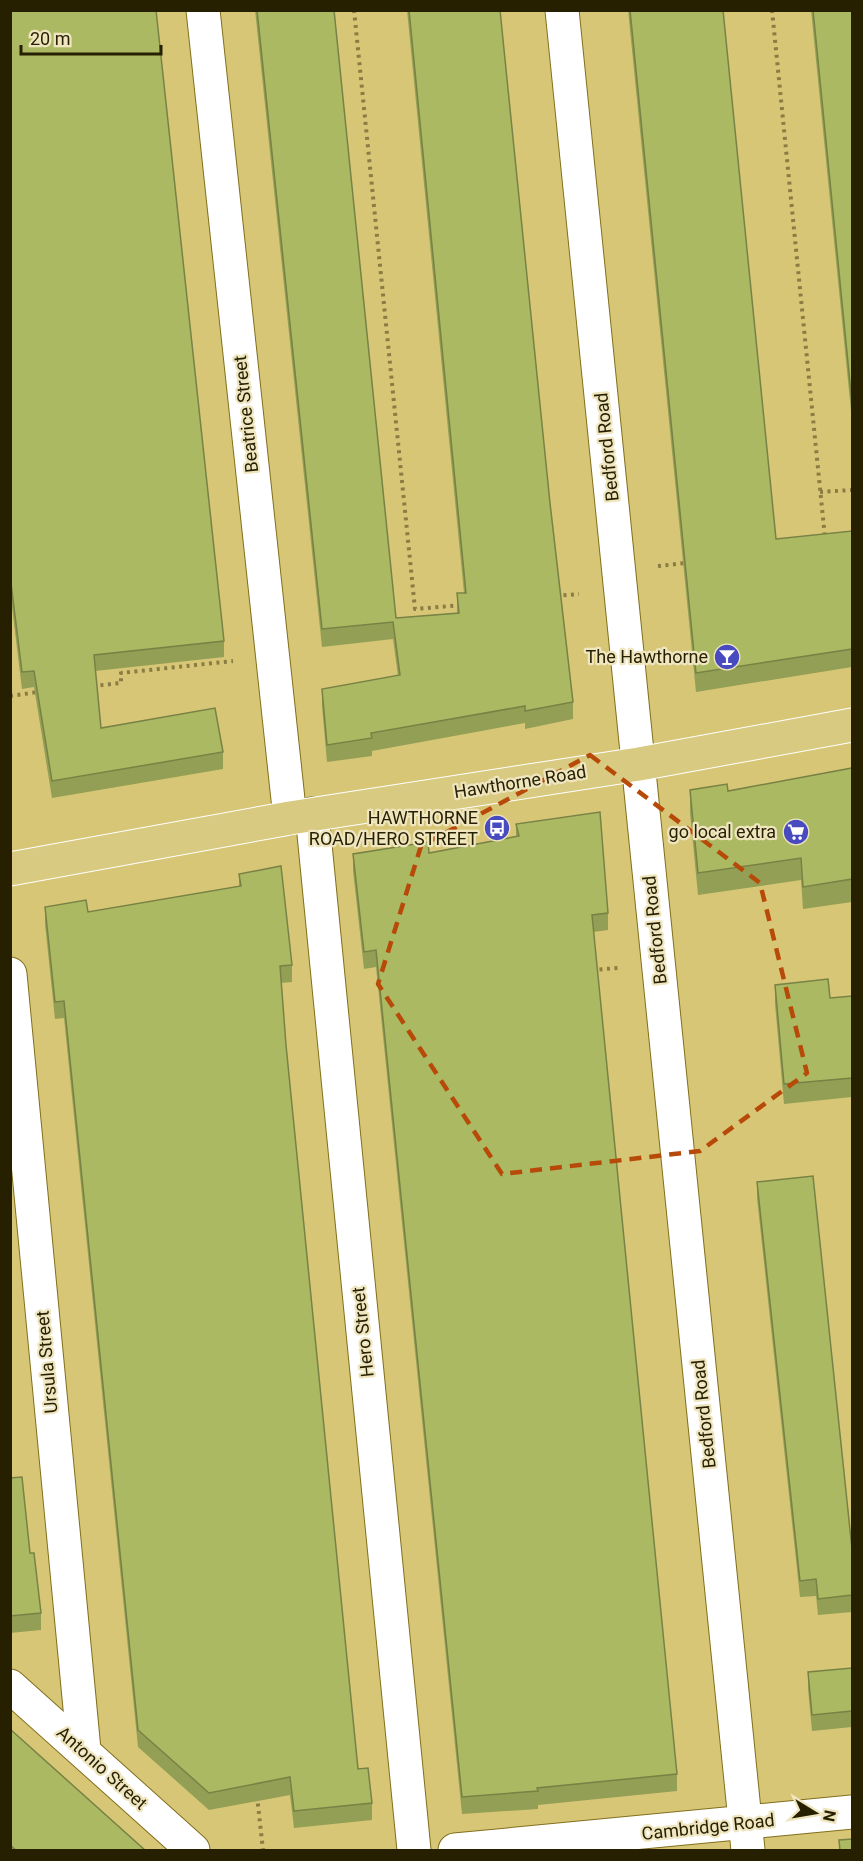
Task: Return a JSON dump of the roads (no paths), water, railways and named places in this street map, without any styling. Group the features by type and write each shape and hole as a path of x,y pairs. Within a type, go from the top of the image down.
{"main road":[{"name":"Hawthorne Road","path":"10,869 301,816 639,764 852,725"}],"street":[{"name":"Beatrice Street","path":"203,10 272,657 301,816"},
{"name":"Bedford Road","path":"562,10 746,1837"},
{"name":"Hero Street","path":"301,816 414,1851"},
{"name":"Ursula Street","path":"10,974 84,1750"},
{"name":"Antonio Street","path":"10,1686 84,1750 193,1851"},
{"name":"Cambridge Road","path":"455,1851 746,1837 852,1812"}],"place":[{"name":"The Hawthorne","path":"727,657"},
{"name":"HAWTHORNE ROAD/HERO STREET","path":"497,828"},
{"name":"go local extra","path":"796,832"}]}
